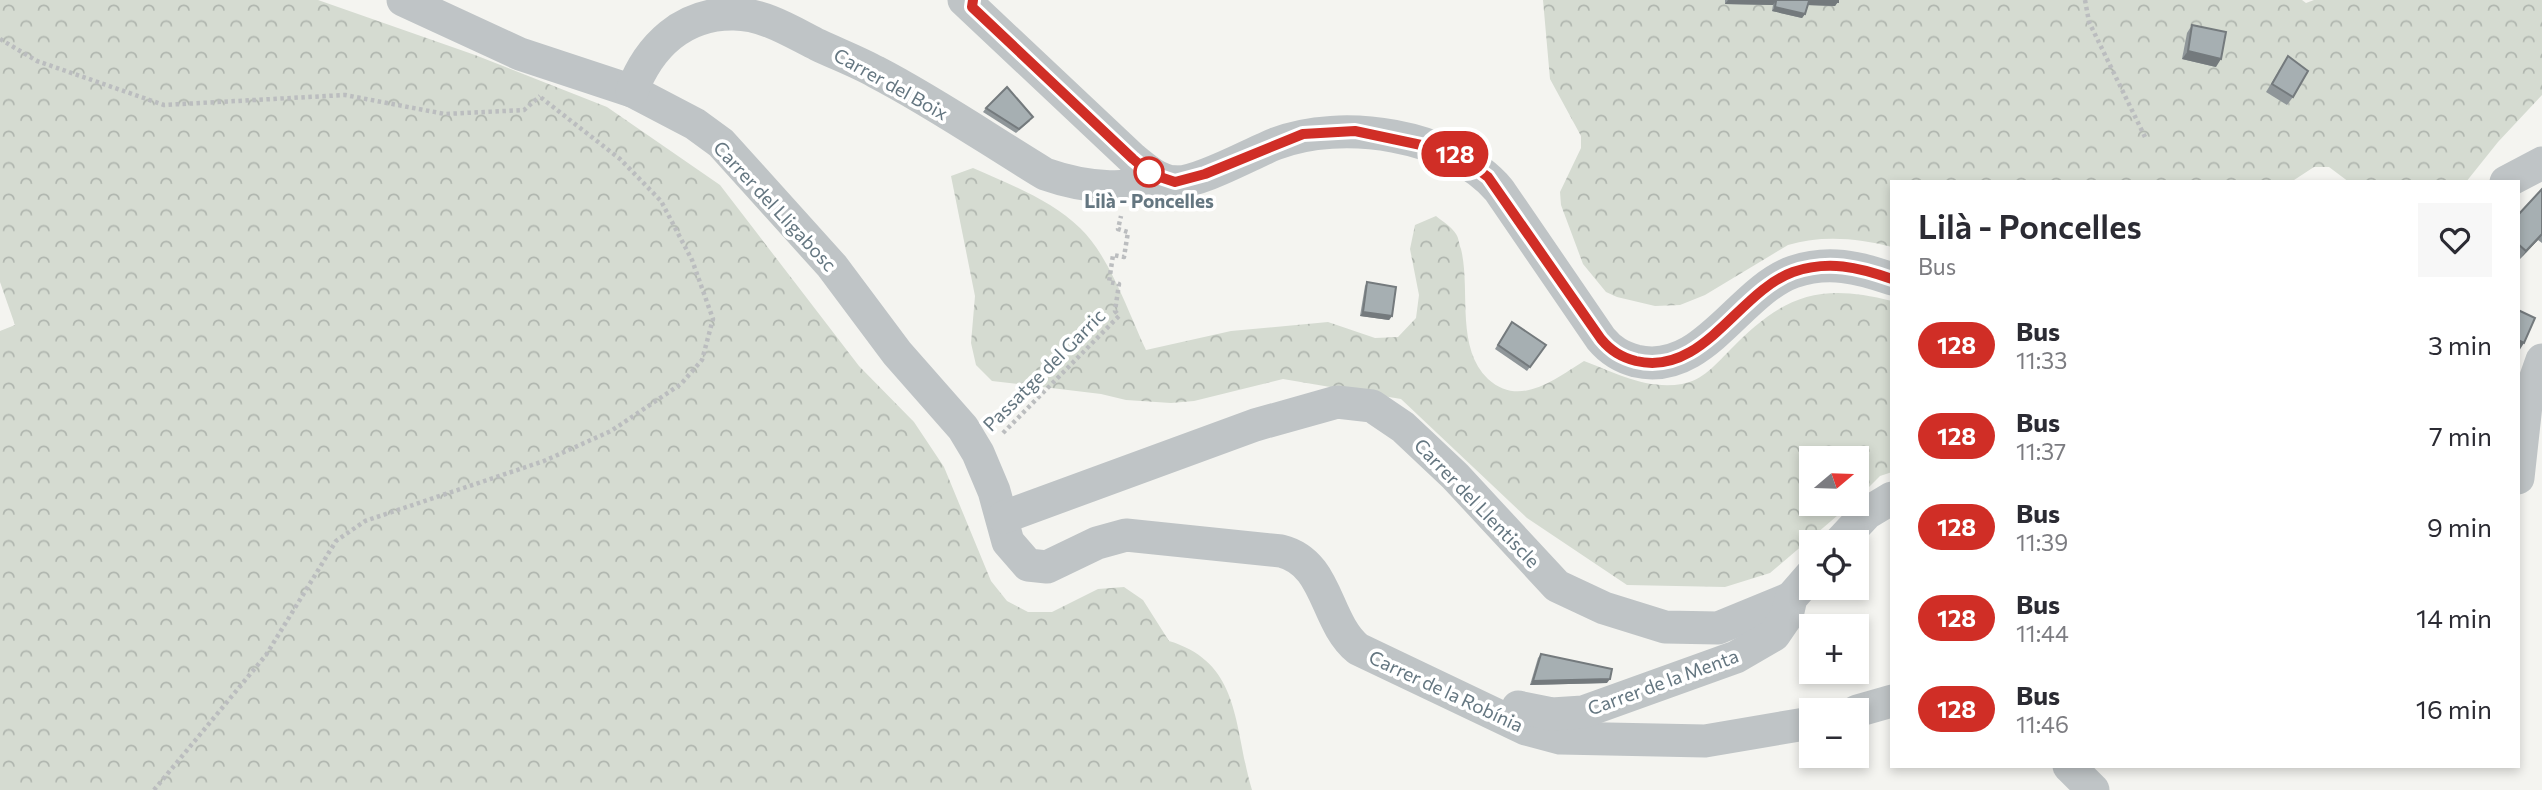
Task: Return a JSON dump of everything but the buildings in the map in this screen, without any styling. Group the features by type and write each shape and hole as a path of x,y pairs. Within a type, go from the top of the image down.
{"street":[{"name":"Carrer del Lligabosc","path":"403,0 520,54 632,91 695,124 746,168 832,266 897,353 963,428 978,453 1004,517"},
{"path":"969,2 1133,159 1151,174 1175,182"},
{"name":"Carrer del Boix","path":"632,91 639,72 654,50 674,31 713,15 752,16 876,72 1045,174 1072,183 1107,188 1175,182 1205,174 1303,134 1355,131 1440,149 1461,157 1488,177 1601,339 1610,350 1639,362 1663,362 1684,356 1773,282 1791,273 1810,267 1841,265 1890,278"},
{"path":"2510,180 2542,163"},
{"path":"2520,460 2526,405 2542,360"},
{"name":"Carrer del Llentiscle","path":"1004,517 1255,425 1337,402 1372,406 1403,427 1455,477 1557,586 1604,608 1665,627 1718,628 1799,588"},
{"path":"1851,530 1867,513 1890,499"},
{"name":"Carrer de la Robínia","path":"1004,517 1013,551 1028,565 1038,568 1047,567 1097,543 1126,535 1293,554 1312,569 1348,639 1358,649 1477,703 1526,729 1543,734 1580,739 1705,741 1799,725"},
{"name":"Carrer de la Menta","path":"1477,703 1511,705 1552,714 1598,708 1736,657 1774,635 1799,591"},
{"path":"1869,708 1890,702"},
{"path":"2071,768 2093,790"}],"path":[{"path":"2085,0 2089,22 2145,137"},
{"path":"0,39 37,61 164,105 345,95 445,114 524,110 540,96"},
{"path":"154,790 266,655 335,541 365,521 544,461 611,430 681,384 702,360 713,319 692,260 661,201 620,159 540,96 520,54"},
{"name":"Passatge del Garric","path":"978,453 998,438 1119,316 1115,311 1119,284 1109,282 1113,255 1124,257 1128,232 1118,229 1123,205"}],"green space":[{"path":"0,0 318,0 475,55 607,107 720,185 859,366 914,422 944,467 991,581 1007,601 1028,612 1052,612 1098,589 1124,587 1143,600 1169,641 1193,651 1210,665 1231,700 1252,790 0,790 0,331 15,325 0,282"},
{"path":"1543,0 2302,0 2306,3 2314,0 2542,0 2542,95 2498,142 2468,180 2346,180 2329,167 2314,167 2294,180 1890,180 1890,247 1840,239 1813,240 1788,245 1705,295 1680,305 1655,306 1617,297 1606,292 1583,264 1561,205 1560,192 1581,148 1581,136 1550,79"},
{"path":"973,168 1043,201 1080,228 1109,269 1146,350 1231,331 1328,322 1375,338 1398,337 1416,318 1419,295 1410,249 1415,225 1436,216 1452,229 1461,249 1471,351 1488,379 1512,391 1537,388 1584,361 1644,383 1682,384 1708,371 1748,332 1784,306 1822,294 1866,295 1890,301 1890,473 1880,476 1869,487 1869,446 1799,446 1799,516 1837,516 1820,530 1799,530 1799,548 1770,573 1725,587 1627,585 1527,518 1401,399 1283,379 1194,401 1171,403 1126,400 1101,394 992,381 976,365 971,343 975,296 951,176"}],"bus line":[{"name":"128","path":"973,0 972,7 1002,38 1133,159 1151,174 1175,182 1205,174 1303,134 1331,131 1379,135 1440,149 1461,157 1488,177 1499,190 1610,350 1639,362 1655,363 1684,356 1773,282 1791,273 1810,267 1851,266 1890,278"}],"place":[{"name":"Lilà - Poncelles","path":"1149,172"}]}
